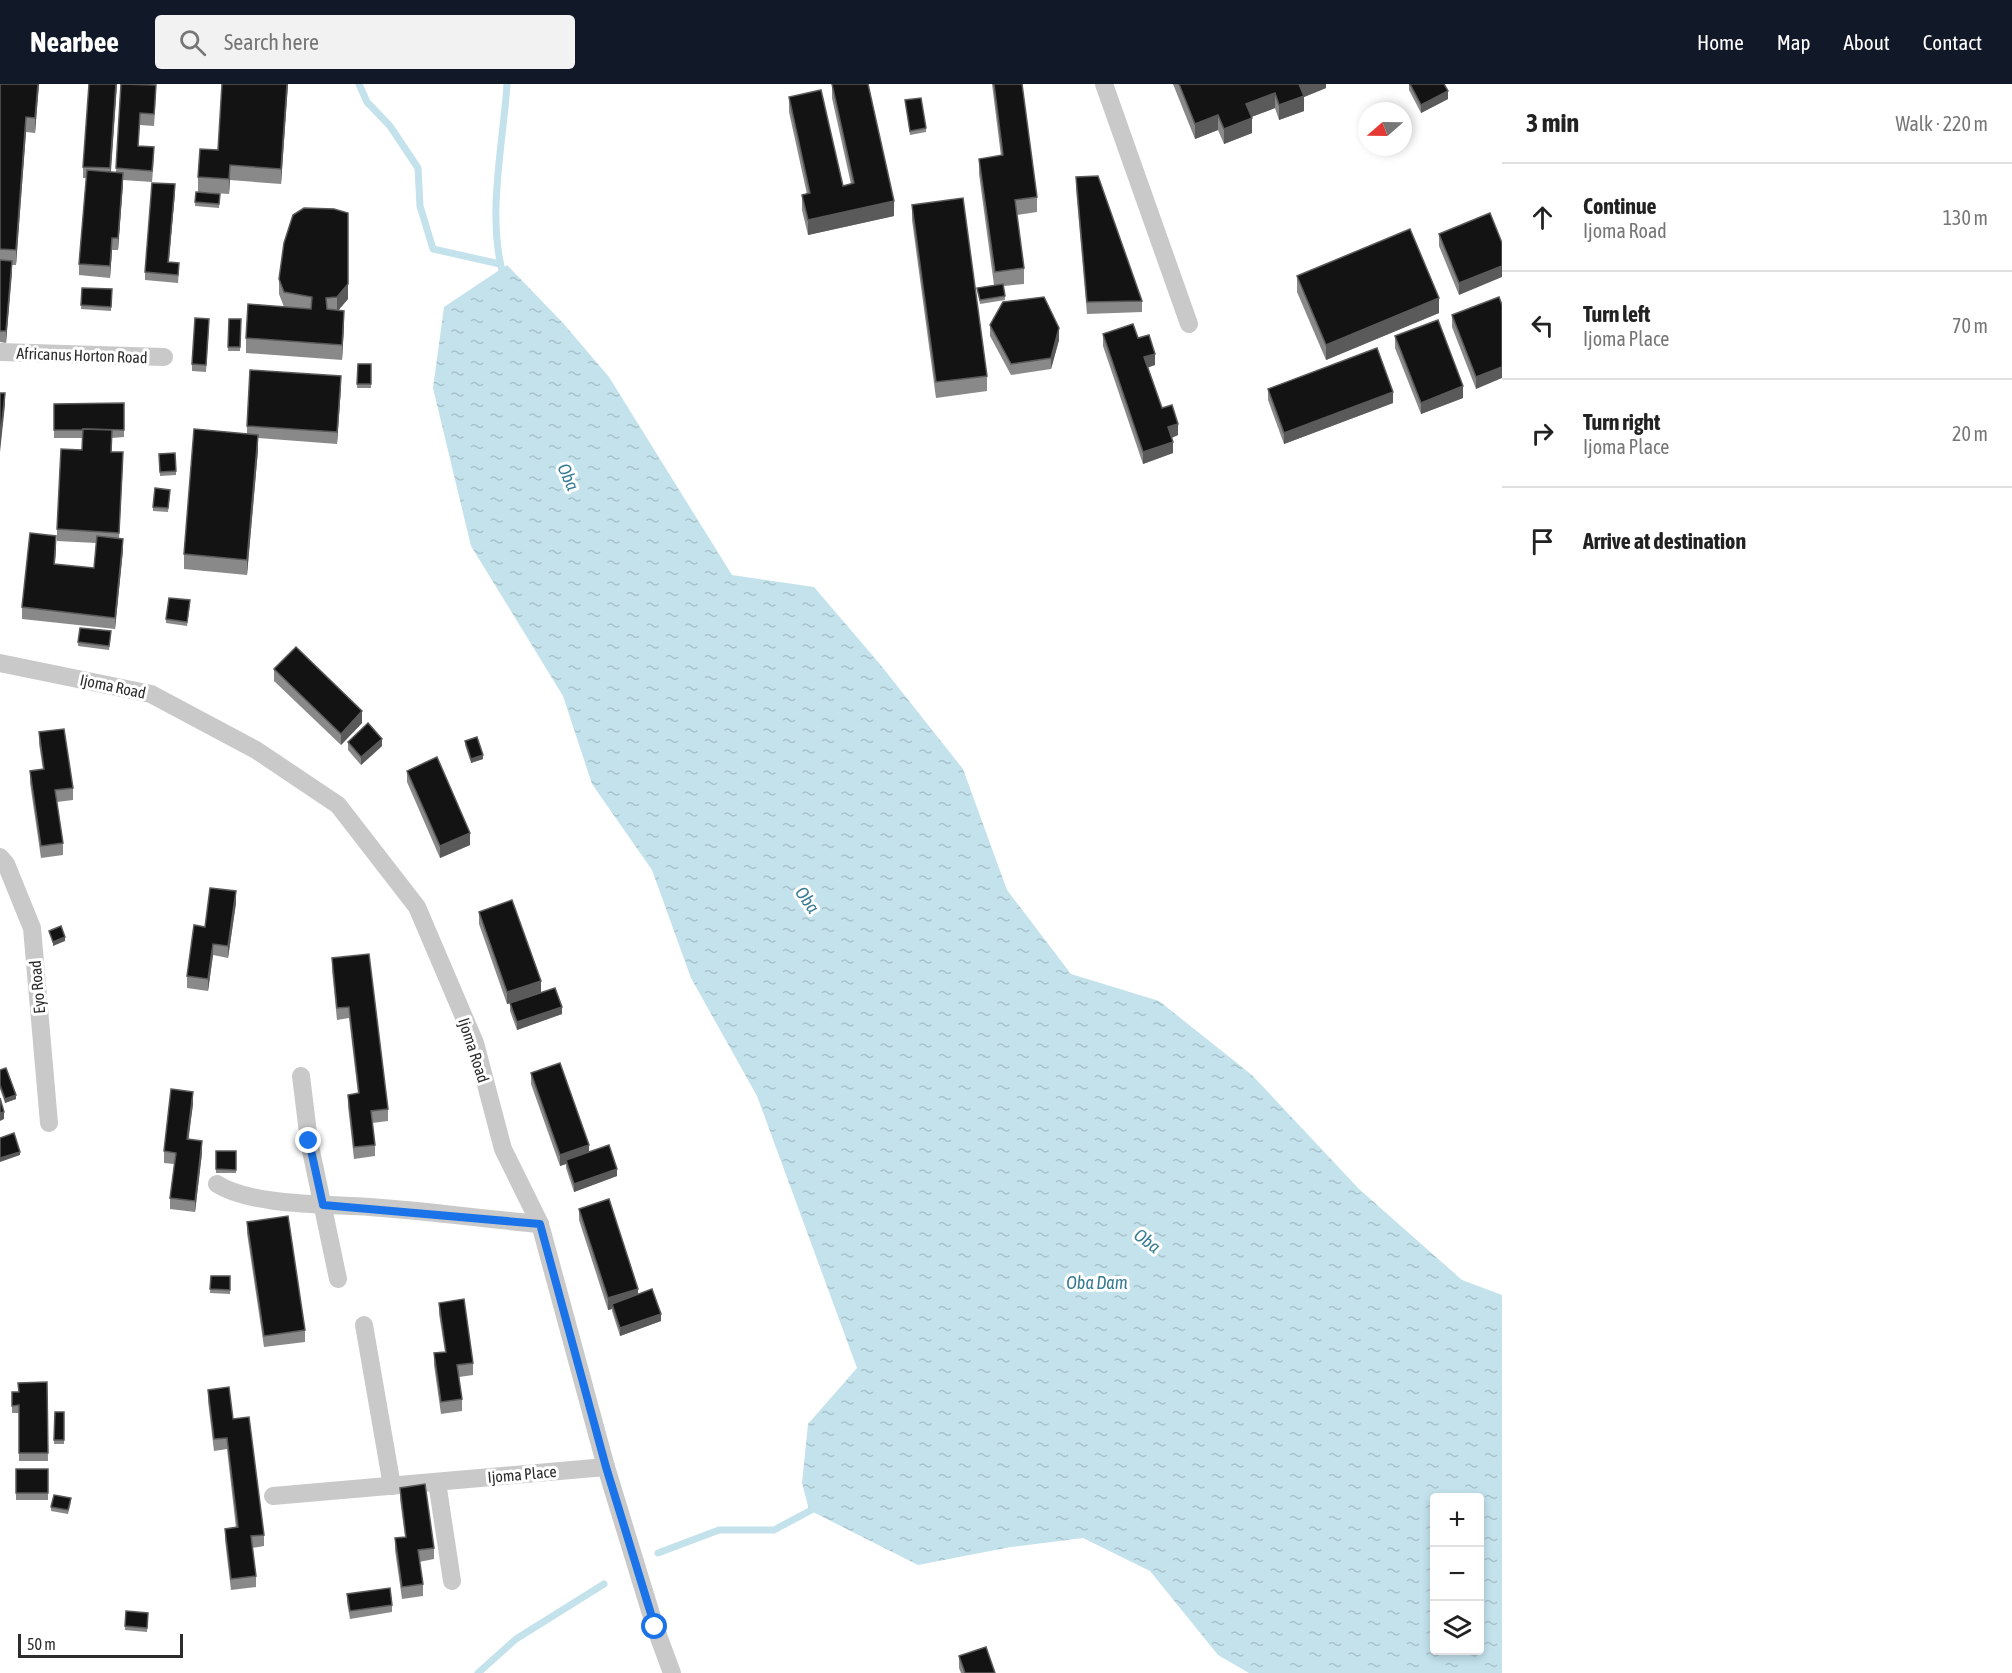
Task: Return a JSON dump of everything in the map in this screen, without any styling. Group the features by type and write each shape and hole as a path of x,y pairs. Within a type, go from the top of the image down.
{"street":[{"path":"1104,84 1189,324"},
{"name":"Africanus Horton Road","path":"0,352 164,357"},
{"name":"Ijoma Road","path":"0,663 151,694 256,750 338,805 417,907 475,1043 503,1149 540,1224 606,1467 655,1627 672,1673"},
{"name":"Eyo Road","path":"0,857 6,864 32,928 50,1123"},
{"path":"301,1076 309,1141 338,1279"},
{"path":"217,1185 237,1193 323,1205 540,1224"},
{"path":"364,1326 392,1486"},
{"name":"Ijoma Place","path":"273,1496 606,1467"},
{"path":"437,1482 452,1581"}],"water":[{"name":"Oba Dam","path":"507,265 563,323 609,377 732,575 814,587 879,663 963,769 1007,890 1071,974 1159,1001 1252,1075 1359,1189 1462,1280 1502,1295 1502,1673 1249,1673 1218,1655 1150,1571 1083,1538 1011,1547 918,1565 809,1510 802,1483 808,1424 857,1368 757,1096 691,978 652,870 592,784 563,696 471,546 433,388 444,307"}],"building":[{"path":"0,84 38,84 35,118 26,117 16,250 0,249"},
{"path":"89,84 116,84 110,168 83,167"},
{"path":"121,84 156,85 154,114 140,113 138,146 154,147 152,171 116,168"},
{"path":"222,84 287,84 281,169 230,165 229,179 198,177 200,149 218,150"},
{"path":"832,84 868,84 894,201 808,220 802,195 810,193 789,97 821,90 843,186 854,183"},
{"path":"994,84 1022,84 1037,197 1015,200 1024,268 995,272 979,159 1003,155"},
{"path":"1179,84 1299,84 1304,96 1279,105 1275,93 1246,104 1252,118 1224,129 1218,115 1195,124"},
{"path":"1410,84 1444,84 1448,91 1421,105"},
{"path":"921,98 926,128 910,131 905,100"},
{"path":"87,170 123,173 118,238 112,238 110,266 79,264"},
{"path":"1098,176 1142,301 1087,302 1076,177"},
{"path":"152,183 175,184 168,262 179,263 178,275 145,272"},
{"path":"196,192 220,194 219,204 195,202"},
{"path":"963,198 987,376 936,382 912,205"},
{"path":"304,208 334,209 348,213 348,284 337,297 326,298 327,309 344,311 342,345 246,338 248,304 311,309 312,297 284,292 279,279 284,243 293,215"},
{"path":"1490,213 1502,243 1502,266 1459,283 1439,234"},
{"path":"1410,229 1439,298 1326,345 1297,276"},
{"path":"0,260 12,261 6,331 0,331"},
{"path":"1003,284 1005,296 980,300 977,288"},
{"path":"82,288 112,289 111,307 81,305"},
{"path":"1044,297 1059,328 1051,358 1011,364 990,325 1003,302"},
{"path":"1499,297 1502,305 1502,367 1476,377 1452,315"},
{"path":"195,318 209,319 206,365 192,364"},
{"path":"229,319 241,319 240,347 228,347"},
{"path":"1438,320 1463,386 1421,403 1395,336"},
{"path":"1133,324 1138,338 1149,335 1155,354 1144,357 1162,408 1172,405 1178,424 1168,427 1173,442 1143,452 1103,334"},
{"path":"1377,348 1393,392 1284,433 1268,389"},
{"path":"358,364 371,364 371,384 357,384"},
{"path":"250,370 341,376 337,432 247,426"},
{"path":"0,393 5,393 0,440"},
{"path":"124,403 124,430 54,430 54,404"},
{"path":"83,429 112,430 111,452 123,452 119,533 57,529 61,449 82,450"},
{"path":"194,429 258,435 247,560 184,554"},
{"path":"175,453 176,471 160,472 159,454"},
{"path":"155,488 170,490 168,508 153,507"},
{"path":"30,533 56,536 54,564 94,568 97,536 123,539 115,618 22,607"},
{"path":"169,598 190,600 187,622 166,619"},
{"path":"80,628 111,631 109,646 78,642"},
{"path":"296,647 362,711 341,734 274,669"},
{"path":"368,723 382,739 361,757 348,742"},
{"path":"64,729 73,788 55,790 63,843 41,846 30,771 44,769 39,732"},
{"path":"477,737 483,755 471,759 465,741"},
{"path":"437,757 470,833 440,846 407,771"},
{"path":"210,888 236,891 228,946 213,944 208,979 187,976 194,925 205,927"},
{"path":"512,900 541,981 507,992 479,912"},
{"path":"61,926 65,937 53,942 49,931"},
{"path":"369,954 388,1109 371,1111 375,1145 354,1147 348,1095 359,1093 349,1007 337,1008 332,958"},
{"path":"555,988 562,1007 517,1022 510,1003"},
{"path":"560,1063 589,1145 560,1155 531,1073"},
{"path":"6,1068 16,1095 5,1099 0,1085 0,1070"},
{"path":"171,1089 193,1092 187,1139 202,1141 195,1201 170,1198 176,1153 164,1151"},
{"path":"0,1098 4,1112 0,1113"},
{"path":"14,1133 20,1152 0,1158 0,1138"},
{"path":"609,1145 617,1169 574,1184 566,1160"},
{"path":"216,1151 236,1151 236,1170 216,1169"},
{"path":"609,1199 638,1289 608,1298 579,1209"},
{"path":"288,1216 305,1330 264,1336 247,1222"},
{"path":"211,1276 230,1276 230,1290 210,1289"},
{"path":"652,1289 661,1314 620,1328 612,1304"},
{"path":"464,1299 473,1363 457,1365 462,1399 441,1402 434,1353 446,1352 439,1303"},
{"path":"47,1382 48,1453 19,1453 19,1405 12,1406 12,1392 19,1392 18,1383"},
{"path":"229,1387 233,1419 249,1417 264,1535 251,1536 256,1576 231,1579 225,1529 238,1527 227,1438 214,1439 208,1390"},
{"path":"55,1412 64,1412 64,1440 54,1440"},
{"path":"16,1469 48,1469 48,1493 16,1493"},
{"path":"425,1484 434,1548 418,1550 423,1584 402,1587 395,1538 406,1537 400,1488"},
{"path":"54,1495 71,1498 68,1510 51,1507"},
{"path":"390,1588 392,1605 350,1611 347,1594"},
{"path":"126,1611 148,1613 147,1628 125,1626"},
{"path":"986,1647 995,1673 965,1673 959,1656"}],"waterway":[{"path":"359,84 367,102 390,126 418,168 420,206 433,249 500,264"},
{"name":"Oba","path":"504,278 496,231 496,206 507,84"},
{"path":"658,1553 719,1530 774,1530 817,1507"},
{"path":"478,1673 516,1639 604,1584"}],"route":[{"path":"309,1141 323,1205 371,1207 540,1224 606,1467 655,1627"}]}
